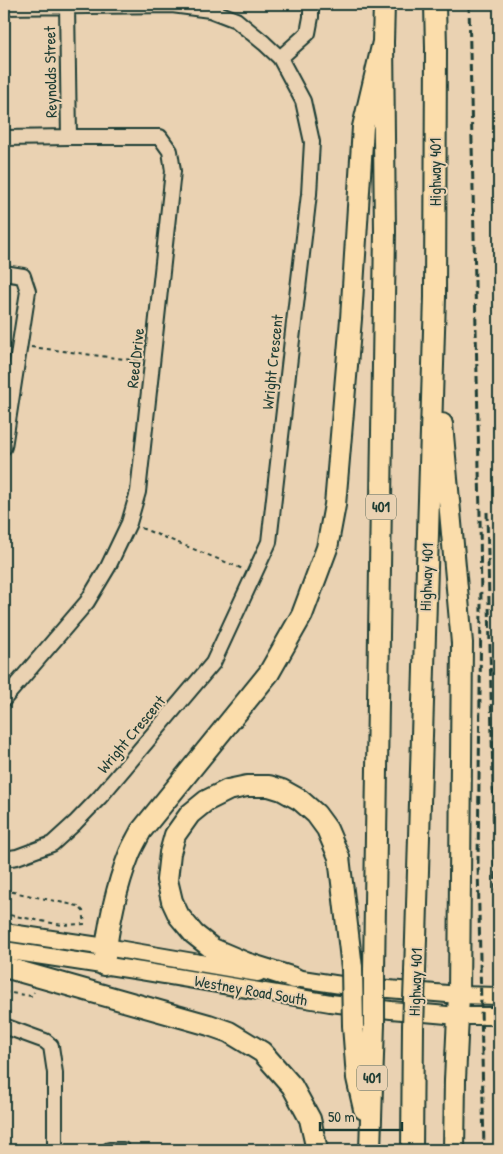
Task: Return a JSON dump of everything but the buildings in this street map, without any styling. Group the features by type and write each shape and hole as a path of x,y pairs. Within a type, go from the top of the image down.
{"highway":[{"name":"401","path":"370,1142 374,1024 385,231 384,4"},
{"name":"Highway 401","path":"412,1150 413,1027 435,297 435,4"},
{"path":"105,956 118,887 129,854 141,831 269,672 302,615 326,548 336,495 363,127 383,42"},
{"path":"435,297 440,410 462,643 459,994 454,1150"},
{"path":"294,978 246,963 212,948 194,934 179,916 172,901 167,880 170,853 175,835 190,814 206,801 228,790 247,786 269,786 282,790 300,800 316,814 327,829 339,857 352,968 356,1078 370,1142"},
{"path":"4,967 229,1032 262,1052 292,1086 310,1119 317,1150"}],"main road":[{"name":"Westney Road South","path":"4,932 105,956 141,971 330,1003 458,1016 499,1016"},
{"name":"Westney Road South","path":"4,950 105,956 226,968 341,985 499,996"}],"street":[{"path":"280,58 308,33 311,4"},
{"name":"Wright Crescent","path":"4,7 172,5 210,10 236,20 280,58 302,101 312,142 309,194 269,542 213,663 100,797 75,823 52,844 17,858 4,859"},
{"name":"Reynolds Street","path":"67,6 69,137"},
{"name":"Reed Drive","path":"4,138 160,137 170,151 173,171 138,492 129,523 108,567 87,602 4,700"},
{"path":"4,274 23,276 28,291 4,447"},
{"path":"4,1026 46,1041 51,1046 55,1073 55,1150"},
{"path":"109,1150 123,1150"}],"path":[{"path":"31,348 152,362"},
{"path":"129,523 254,573"},
{"path":"4,890 78,906 82,911 85,924 62,924 4,914"},
{"path":"4,992 32,996 36,986"}],"railway":[{"path":"469,4 480,515 481,606 478,863 484,1150"},
{"path":"487,512 499,1052"}]}
